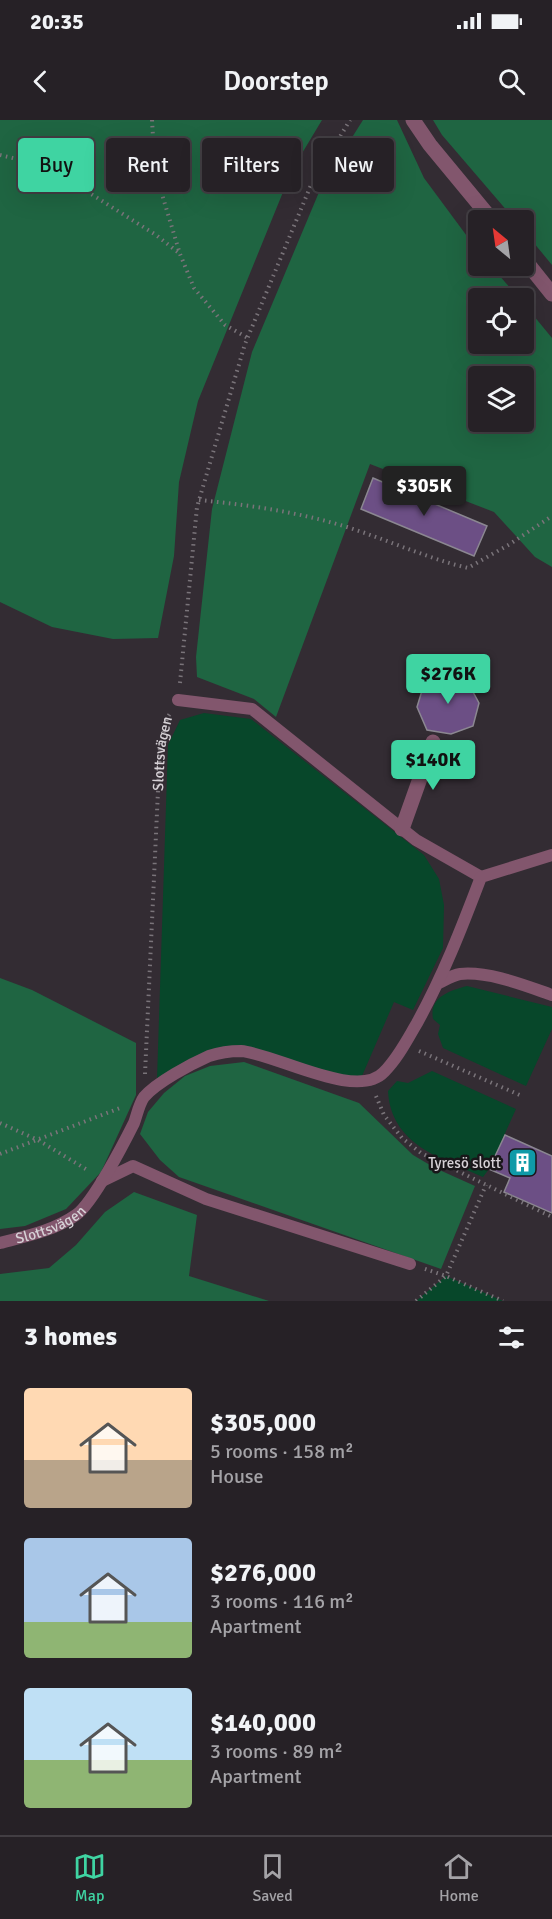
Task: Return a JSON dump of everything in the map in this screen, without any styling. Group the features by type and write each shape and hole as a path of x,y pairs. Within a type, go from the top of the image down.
{"street":[{"path":"413,120 430,145 484,210"},
{"path":"534,272 552,294"},
{"path":"402,829 433,742"}],"lane":[{"name":"Slottsvägen","path":"178,700 252,709 416,840 481,877"},
{"path":"370,1081 383,1074 405,1044 439,983 481,877 552,855"},
{"path":"439,983 459,974 478,975 515,982 552,995"},
{"name":"Slottsvägen","path":"0,1243 47,1232 78,1214 102,1181 144,1098 174,1074 211,1055 240,1051 266,1056 317,1074 349,1082 370,1081"},
{"path":"102,1181 133,1166 206,1199 410,1264"}],"path":[{"path":"152,120 155,171 180,254 194,288 225,325 248,338"},
{"path":"178,700 199,500 248,338 311,185 350,120"},
{"path":"0,155 59,169 80,187 156,235 180,254"},
{"path":"199,500 299,514 346,527 442,562 468,568 552,516"},
{"name":"Slottsvägen","path":"144,1098 160,747 167,718 178,700"},
{"path":"405,1044 522,1096"},
{"path":"370,1081 384,1115 402,1138 421,1153 552,1217"},
{"path":"0,1154 101,1117 144,1098"},
{"path":"0,1123 38,1140 102,1181"},
{"path":"416,1301 446,1276 486,1185"},
{"path":"410,1264 446,1276 503,1301"}],"green space":[{"path":"0,120 322,120 301,155 301,138 202,138 202,192 283,192 198,401 179,482 174,556 158,638 113,639 52,627 0,602"},
{"path":"363,120 397,120 424,178 468,237 468,276 500,276 510,288 468,288 468,354 534,354 534,316 552,338 552,567 535,557 494,512 370,464 276,717 254,699 197,677 196,657 212,509 252,352 319,192 394,192 394,138 352,138"},
{"path":"433,120 552,120 552,265 534,243 534,210 506,210 442,135"},
{"path":"204,713 251,719 424,855 439,879 444,905 443,948 413,1010 394,1002 362,1076 349,1077 239,1048 157,1079 168,745 180,720"},
{"path":"0,978 32,990 136,1043 136,1095 101,1172 66,1209 25,1226 0,1229"},
{"path":"467,986 552,1007 552,1029 526,1086 443,1048 438,1034 440,1025 433,1019 434,1005 447,993"},
{"path":"244,1062 359,1103 413,1155 475,1186 441,1269 179,1177 160,1160 140,1134 148,1112 164,1093 185,1076 210,1066"},
{"path":"432,1071 516,1109 489,1169 483,1177 435,1156 408,1137 398,1125 391,1109 388,1091 397,1081 408,1083"},
{"path":"134,1192 197,1215 189,1276 269,1301 0,1301 0,1274 49,1268 76,1245 105,1212"},
{"path":"446,1276 503,1301 416,1301"}],"building":[{"path":"373,478 487,526 474,556 361,509"},
{"path":"447,675 467,681 479,703 473,726 451,734 427,730 417,707 424,684"},
{"name":"Tyresö slott","path":"505,1135 552,1156 552,1213 504,1192 510,1178 489,1169"}],"place":[{"name":"Tyresö slott","path":"522,1163"}]}
